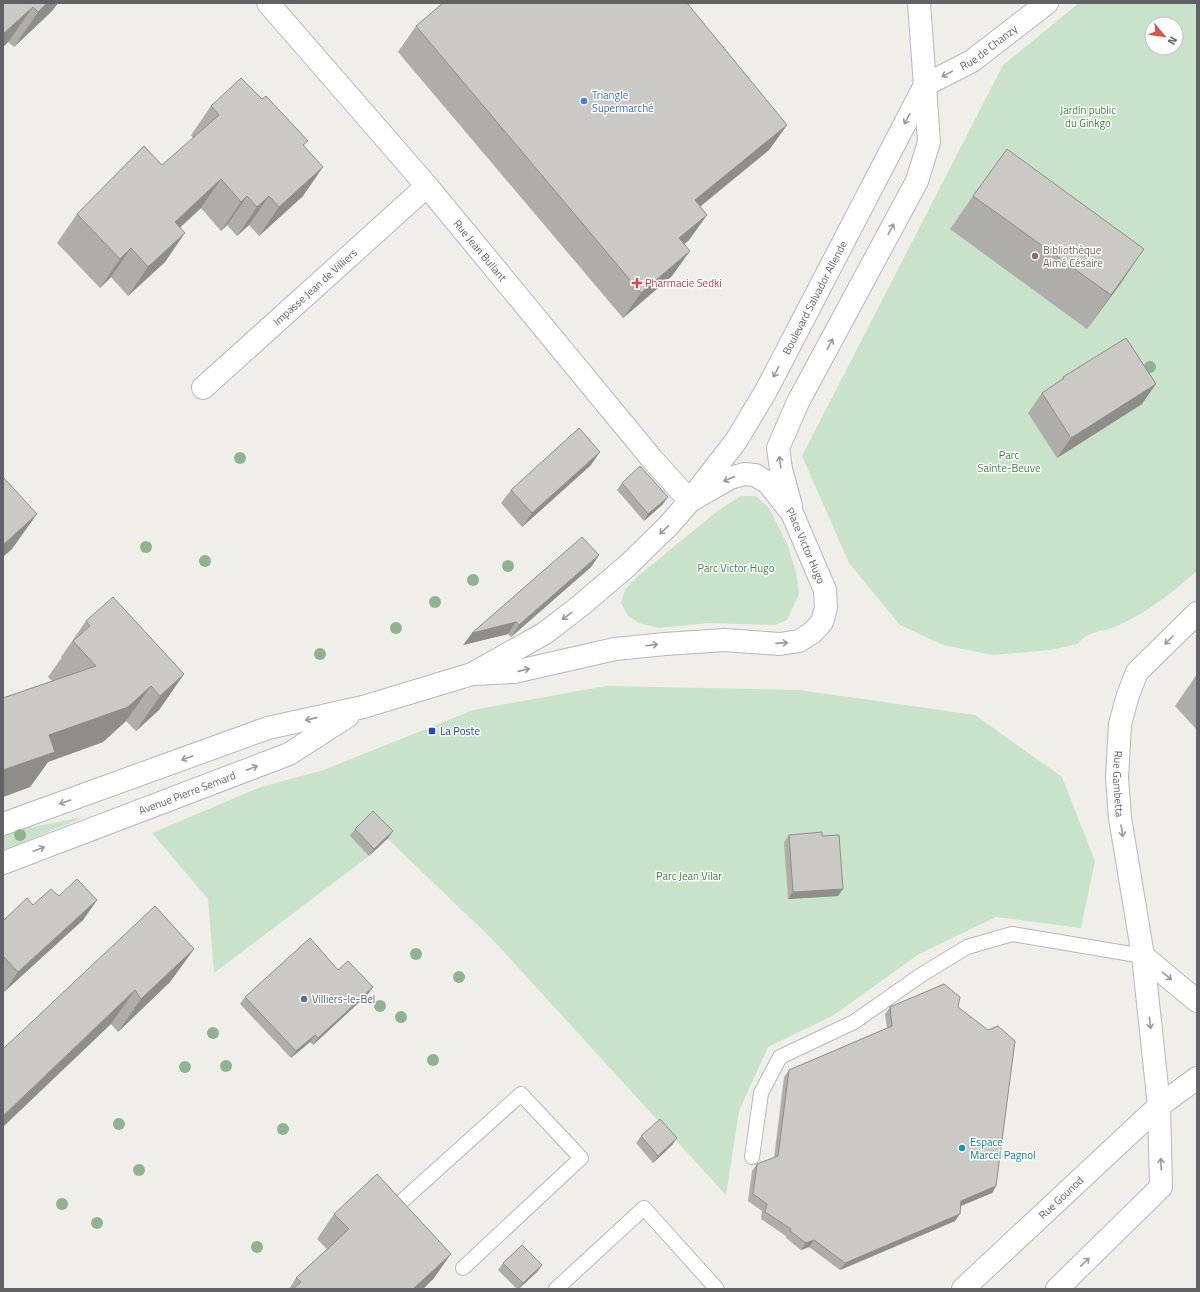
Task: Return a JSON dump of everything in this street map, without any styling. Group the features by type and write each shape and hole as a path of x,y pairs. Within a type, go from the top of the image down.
{"street":[{"name":"Rue Jean Bullant","path":"268,3 427,186 652,459 690,501"},
{"path":"792,513 781,469 778,448 798,402 917,181 929,142 918,3"},
{"name":"Rue de Chanzy","path":"925,85 972,61 1047,3"},
{"name":"Boulevard Salvador Allende","path":"690,501 736,441 766,391 925,85"},
{"name":"Impasse Jean de Villiers","path":"203,388 427,186"},
{"name":"Place Victor Hugo","path":"744,474 755,475 768,483 792,513 825,590 826,608 822,622 813,632 799,641 780,644 724,640 615,649 514,672 472,674 544,633 580,606 627,566 668,526 690,501 730,478 744,474"},
{"name":"Rue Gambetta","path":"1057,1289 1161,1187 1159,1106 1143,956 1120,818 1117,778 1120,724 1128,695 1137,672 1197,613"},
{"name":"Avenue Pierre Semard","path":"3,824 268,728 363,707 472,674"},
{"name":"Avenue Pierre Semard","path":"3,863 289,754 363,707"},
{"path":"1143,956 1197,1001"},
{"name":"Rue Gounod","path":"963,1289 1159,1106 1197,1078"}],"lane":[{"path":"752,1157 761,1093 780,1057 854,1022 921,975 967,947 1012,934 1143,956"},
{"path":"401,1202 521,1094 581,1158 464,1268"},
{"path":"556,1289 644,1208 717,1289"}],"green space":[{"name":"Parc Sainte-Beuve","path":"1079,3 1197,3 1197,571 1150,608 1130,620 1114,627 1086,636 1078,644 1050,650 993,655 943,645 900,625 849,563 802,456 1003,65"},
{"name":"Parc Victor Hugo","path":"741,496 756,496 769,508 788,546 796,572 799,594 787,620 775,625 708,623 659,628 639,623 628,616 621,603 625,590 638,576 720,509"},
{"name":"Parc Jean Vilar","path":"606,686 799,690 975,715 1062,777 1095,861 1081,928 996,917 919,954 834,1015 768,1047 739,1111 726,1195 493,940 388,839 369,856 214,973 208,899 152,833 261,787 324,770 473,710"},
{"path":"84,817 3,851 3,835 17,830"}],"building":[{"path":"3,3 47,3 38,12 33,7 3,34"},
{"name":"Triangle Supermarché","path":"443,3 687,3 787,125 695,200 707,215 679,238 690,251 641,293 416,26"},
{"path":"241,78 262,99 266,96 308,141 303,145 323,167 279,207 269,196 257,207 247,196 241,202 221,179 175,222 185,233 148,267 131,248 120,259 77,214 144,146 162,165 219,115 211,106"},
{"path":"1007,149 1144,249 1111,295 973,196"},
{"path":"1126,338 1156,384 1071,438 1042,393 1064,378 1063,377"},
{"path":"579,428 600,452 532,513 511,490"},
{"path":"640,466 668,497 648,514 622,483"},
{"path":"3,477 37,514 3,545"},
{"path":"582,537 599,555 519,625 516,622 472,633"},
{"path":"113,597 184,674 160,696 151,686 128,707 49,735 55,752 3,770 3,698 96,666 73,641 90,626 86,621"},
{"path":"373,811 393,831 374,849 355,829"},
{"path":"822,832 822,836 839,835 843,889 793,892 789,835"},
{"path":"77,879 97,900 18,972 3,956 3,921 27,898 33,905 51,889 59,896"},
{"path":"155,906 194,949 141,999 135,990 3,1116 3,1049"},
{"name":"Villiers-le-Bel","path":"310,938 338,970 348,961 373,987 318,1038 315,1035 296,1051 245,997"},
{"path":"944,984 960,997 958,1007 988,1030 998,1026 1015,1041 996,1186 961,1201 960,1214 845,1263 814,1240 806,1243 790,1231 791,1229 765,1212 767,1204 753,1194 757,1164 778,1156 789,1070 892,1026 890,1007"},
{"path":"660,1119 677,1138 658,1156 641,1136"},
{"path":"377,1174 451,1254 413,1289 293,1289 301,1282 296,1278 349,1229 334,1214"},
{"path":"522,1245 542,1265 523,1283 503,1263"}],"place":[{"name":"Triangle Supermarché","path":"584,101"},
{"name":"Bibliothèque Aimé Césaire","path":"1035,256"},
{"name":"Pharmacie Sedki","path":"637,283"},
{"name":"La Poste","path":"432,731"},
{"name":"Villiers-le-Bel","path":"304,999"},
{"name":"Espace Marcel Pagnol","path":"962,1148"}],"park label":[{"name":"Jardin public du Ginkgo","path":"1088,116"}]}
